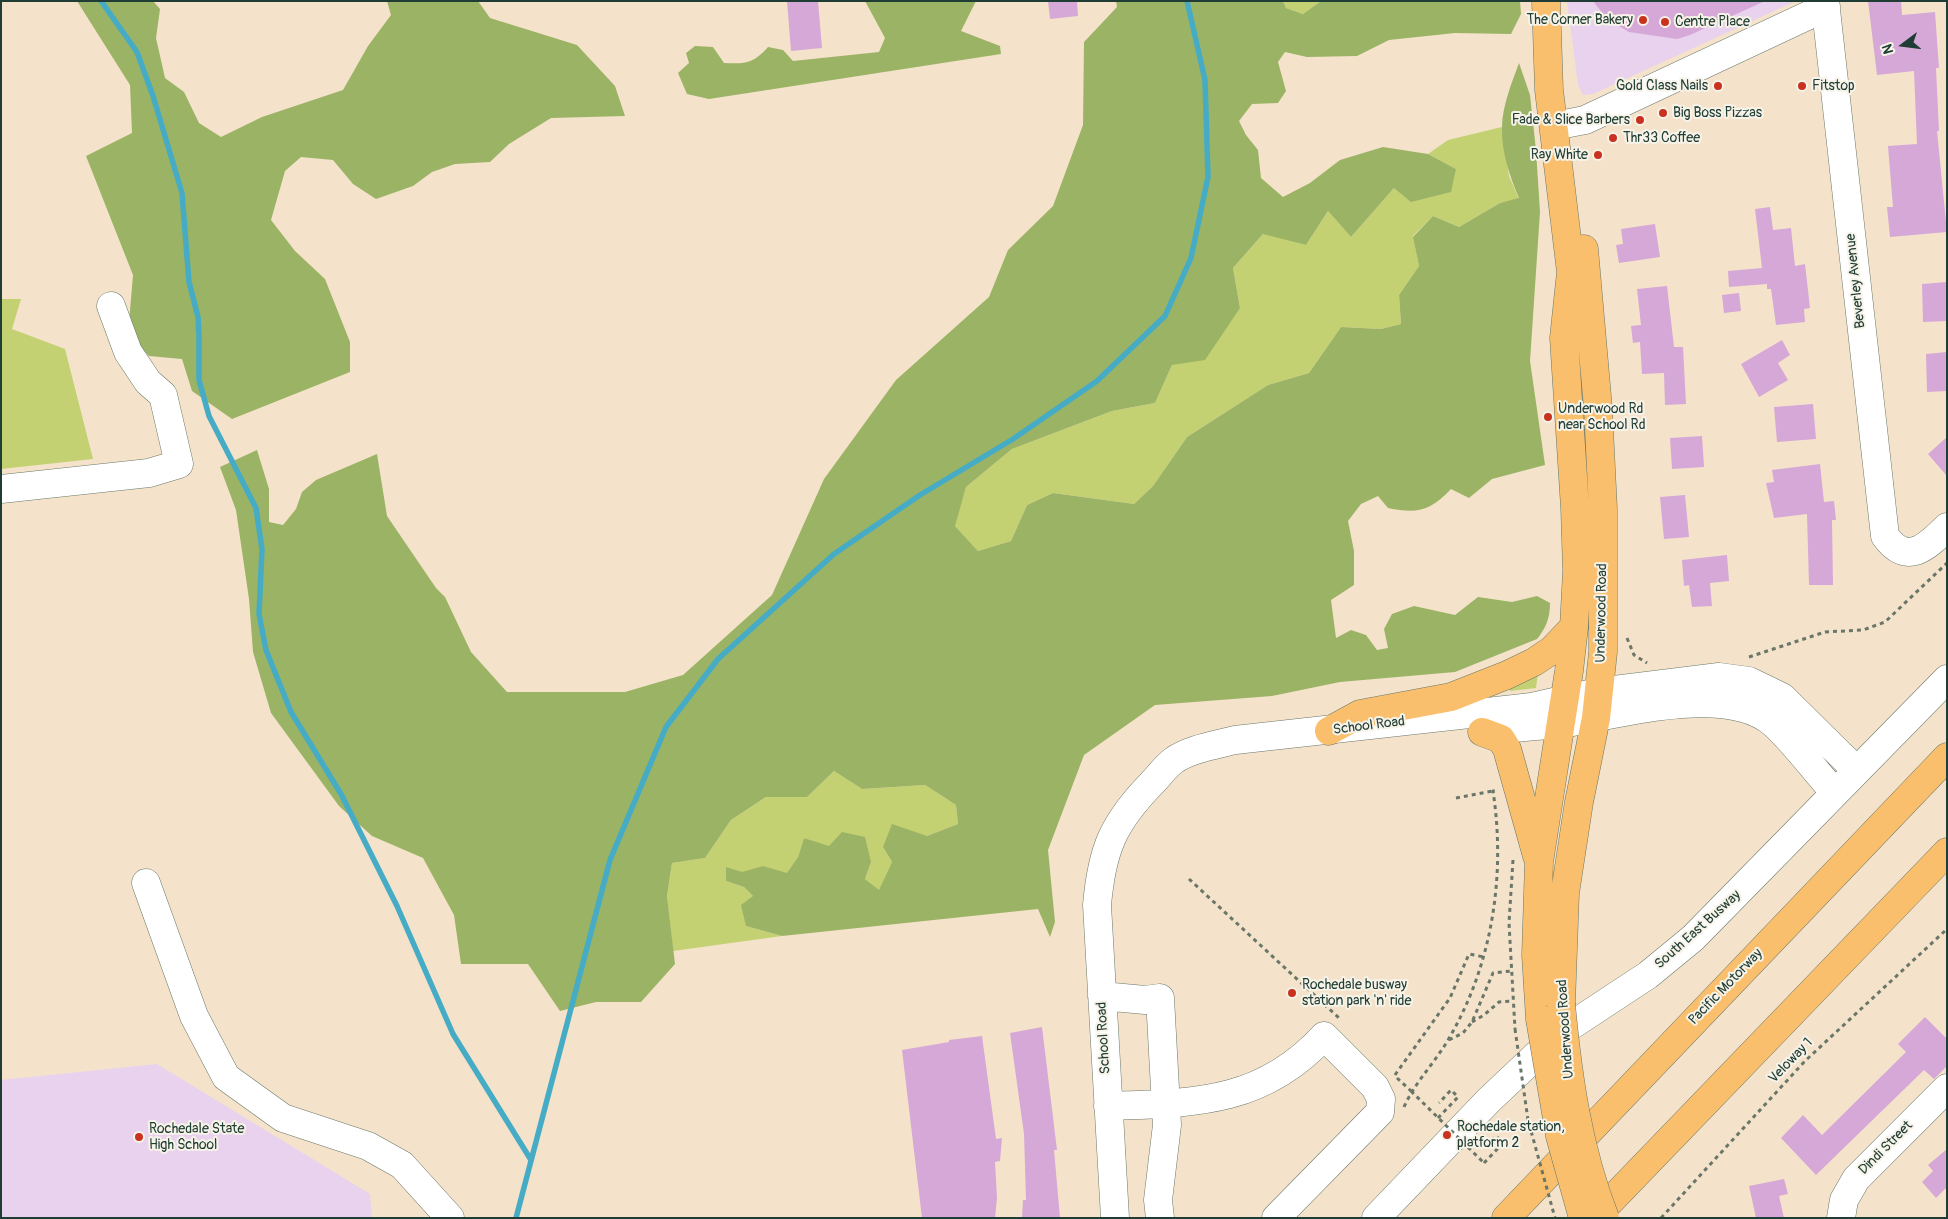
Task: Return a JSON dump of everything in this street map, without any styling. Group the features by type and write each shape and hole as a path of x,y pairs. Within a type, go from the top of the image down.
{"main road":[{"name":"Underwood Road","path":"1546,1 1547,65 1562,125 1588,284 1598,408 1604,587 1602,664 1596,718 1579,802 1565,893 1551,1012 1560,1136 1583,1218"},
{"name":"Underwood Road","path":"1558,1 1562,125 1571,272 1564,338 1575,508 1577,571 1574,626 1562,712 1526,860 1536,955 1588,1168 1605,1218"},
{"path":"1330,731 1360,714 1451,697 1507,675 1534,662 1552,650 1574,626"},
{"path":"1482,732 1501,739 1507,749 1526,860"},
{"name":"Pacific Motorway","path":"1506,1218 1947,757"},
{"path":"1594,1218 1947,852"}],"street":[{"path":"1562,125 1585,120 1825,4"},
{"name":"Beverley Avenue","path":"1825,4 1880,506 1885,536 1893,546 1903,552 1920,550 1947,527"},
{"path":"1,489 150,473 179,464 162,395 148,382 128,352 112,306"},
{"path":"1598,692 1719,677 1749,681 1782,697 1856,770"},
{"name":"South East Busway","path":"1376,1218 1532,1059 1560,1033 1648,975 1693,938 1947,679"},
{"name":"School Road","path":"1150,784 1212,762 1236,756 1482,732 1562,712 1598,692"},
{"path":"1596,718 1662,707 1694,705 1726,705 1747,709 1773,724 1834,793"},
{"name":"School Road","path":"1115,1218 1097,905 1100,869 1114,832 1130,805 1150,784 1174,760 1208,746 1235,740 1330,731 1532,707 1596,718"},
{"path":"146,883 194,1016 226,1077 283,1118 368,1146 402,1165 450,1218"},
{"path":"1102,996 1145,1000 1160,998 1166,1105 1166,1147 1158,1200 1160,1218"},
{"path":"1108,1106 1166,1105 1205,1101 1248,1089 1298,1062 1332,1028 1360,1070 1375,1086 1381,1099 1380,1112 1276,1218"},
{"name":"Dindi Street","path":"1842,1218 1844,1200 1856,1178 1947,1088"}],"path":[{"path":"1740,659 1825,632 1864,630 1885,622 1947,563"},
{"path":"1634,655 1649,664"},
{"path":"1456,798 1505,789"},
{"path":"1411,1091 1448,1040 1476,982 1484,957 1499,863 1493,792"},
{"path":"1526,860 1509,923 1512,1001 1528,1120 1555,1218"},
{"path":"1190,879 1332,1028"},
{"name":"Veloway 1","path":"1661,1218 1805,1061 1947,929"},
{"path":"1484,957 1469,954 1450,998 1394,1074 1484,1163 1503,1143 1496,1136 1485,1146"},
{"path":"1448,1040 1463,1033 1472,1022 1493,973 1511,971"},
{"path":"1472,1022 1484,1016 1499,1002 1512,1001"},
{"path":"1438,1118 1458,1097 1451,1090 1439,1103"}],"shaded area":[{"path":"1567,1 1796,1 1593,94 1583,95 1578,85"},
{"name":"Rochedale State High School","path":"157,1064 370,1194 372,1218 1,1218 1,1080"}],"green space":[{"path":"77,1 153,1 160,9 156,38 165,78 184,92 199,123 221,137 262,117 343,90 368,46 391,15 387,1 478,1 490,18 577,45 615,86 625,116 551,118 509,144 490,162 455,164 432,172 413,186 376,199 353,184 333,160 301,157 285,171 271,220 295,251 325,279 350,342 350,372 232,419 192,391 182,359 149,356 128,334 133,275 86,156 132,133 130,85"},
{"path":"865,1 976,1 961,31 1000,46 1001,54 709,99 687,94 678,73 689,63 686,53 695,46 713,47 724,63 748,62 758,57 768,47 783,50 793,61 879,52 885,38"},
{"path":"1116,1 1283,1 1286,8 1303,14 1321,1 1520,1 1521,14 1511,34 1455,33 1389,40 1357,56 1307,57 1285,52 1278,62 1286,91 1278,103 1252,104 1239,121 1246,135 1258,150 1261,178 1283,197 1310,183 1340,160 1383,147 1428,154 1456,169 1451,192 1411,202 1394,188 1351,237 1328,211 1306,245 1263,234 1233,268 1240,308 1205,360 1172,365 1155,403 1112,411 1012,449 966,487 955,526 978,551 1011,541 1027,505 1053,493 1134,504 1153,486 1187,437 1268,385 1309,373 1341,327 1381,329 1401,324 1399,295 1419,266 1413,237 1433,216 1459,227 1500,203 1519,198 1507,164 1502,136 1502,119 1519,63 1530,95 1536,150 1540,212 1530,361 1545,465 1492,479 1469,498 1451,489 1437,502 1423,509 1408,511 1388,508 1378,496 1361,504 1348,521 1354,551 1354,585 1331,600 1336,638 1351,630 1366,635 1377,650 1388,648 1384,629 1392,614 1414,606 1455,615 1478,597 1512,602 1537,596 1550,603 1548,618 1540,635 1537,639 1455,672 1340,682 1272,696 1155,705 1084,755 1048,850 1055,922 1050,937 1038,909 782,936 746,926 741,905 753,896 744,887 726,881 726,867 742,872 763,866 787,873 798,857 804,838 829,846 842,832 865,837 871,862 865,879 879,890 892,862 883,847 892,824 927,836 958,824 956,805 925,785 862,789 834,771 807,797 766,797 731,820 705,858 672,863 667,896 675,964 641,1002 596,1002 560,1011 528,964 461,964 454,915 423,858 372,836 339,806 271,713 253,652 249,599 236,510 220,467 257,450 269,489 269,522 283,525 296,509 302,492 316,480 377,454 387,516 436,588 445,597 471,652 507,692 625,692 683,675 772,595 824,479 896,380 989,297 1008,250 1053,206 1083,125 1084,42 1117,7"},
{"path":"1283,1 1321,1 1303,14 1286,8"},
{"path":"1502,127 1509,176 1519,199 1500,203 1459,227 1433,216 1413,236 1419,266 1399,295 1401,324 1381,329 1341,327 1309,373 1268,385 1187,437 1153,486 1134,504 1053,493 1027,505 1011,541 978,551 954,525 966,487 1012,449 1112,411 1155,403 1172,365 1240,308 1233,268 1264,233 1306,245 1328,211 1351,237 1394,188 1456,169 1428,154 1448,140"},
{"path":"1,299 21,299 12,329 65,349 93,459 1,469"},
{"path":"1538,673 1536,688 1510,691 1509,688"},
{"path":"834,771 862,789 925,785 956,805 958,824 927,836 883,847 892,862 879,891 865,879 871,862 804,838 798,857 787,874 763,866 726,881 744,887 753,896 746,926 782,936 673,951 667,896 672,863 705,858 731,820 766,797 807,797"}],"building":[{"path":"787,1 818,1 822,48 791,51"},
{"path":"1048,1 1077,1 1078,16 1050,19"},
{"name":"Centre Place","path":"1593,1 1765,1 1677,39 1629,32 1607,19"},
{"path":"1868,1 1901,1 1902,15 1935,12 1939,68 1936,68 1939,131 1937,131 1947,232 1890,237 1887,207 1893,207 1888,146 1917,144 1914,71 1877,75"},
{"path":"1770,207 1773,230 1791,228 1795,266 1805,264 1810,308 1804,309 1805,322 1776,325 1771,289 1767,289 1767,284 1729,287 1728,271 1762,268 1755,209"},
{"path":"1655,224 1660,257 1619,263 1616,245 1623,244 1621,229"},
{"path":"1947,282 1947,321 1923,322 1922,284"},
{"path":"1667,286 1674,347 1683,347 1686,404 1665,405 1664,373 1642,374 1640,342 1633,343 1631,326 1641,325 1637,289"},
{"path":"1739,293 1741,311 1724,313 1722,295"},
{"path":"1782,340 1790,355 1778,363 1788,380 1759,397 1741,364"},
{"path":"1947,352 1947,391 1927,392 1926,354"},
{"path":"1813,404 1816,439 1777,442 1774,407"},
{"path":"1702,436 1704,467 1672,469 1670,438"},
{"path":"1947,437 1947,476 1928,454"},
{"path":"1820,464 1824,502 1834,501 1836,520 1832,520 1833,585 1809,585 1807,514 1774,518 1766,483 1774,482 1772,470"},
{"path":"1685,495 1689,537 1664,539 1660,497"},
{"path":"1727,555 1729,581 1710,583 1712,606 1692,607 1689,585 1684,586 1682,560"},
{"path":"1925,1017 1947,1039 1947,1066 1934,1079 1924,1070 1816,1175 1781,1138 1803,1115 1822,1135 1906,1052 1898,1044"},
{"path":"1042,1027 1057,1150 1054,1150 1060,1218 1022,1218 1023,1200 1026,1200 1024,1134 1010,1033"},
{"path":"982,1036 996,1139 1002,1138 1000,1161 995,1162 997,1198 995,1218 922,1218 902,1050 949,1042 949,1040"},
{"path":"1947,1149 1947,1187 1936,1198 1922,1182 1933,1171 1928,1165"},
{"path":"1784,1179 1788,1194 1779,1196 1784,1218 1756,1218 1749,1186"}],"waterway":[{"path":"101,1 137,52 153,96 182,193 189,282 198,317 199,380 209,416 256,508 262,549 259,614 266,650 291,712 341,794 397,906 453,1034 531,1160"},
{"path":"516,1218 610,860 666,727 718,659 834,554 920,495 1013,439 1097,381 1165,316 1191,258 1208,177 1205,80 1187,1"}],"place":[{"name":"The Corner Bakery","path":"1643,20"},
{"name":"Centre Place","path":"1665,22"},
{"name":"Gold Class Nails","path":"1718,86"},
{"name":"Fitstop","path":"1802,86"},
{"name":"Big Boss Pizzas","path":"1663,113"},
{"name":"Fade & Slice Barbers","path":"1640,120"},
{"name":"Thr33 Coffee","path":"1613,138"},
{"name":"Ray White","path":"1598,155"},
{"name":"Underwood Rd near School Rd","path":"1548,417"},
{"name":"Rochedale busway station park 'n' ride","path":"1292,993"},
{"name":"Rochedale station, platform 2","path":"1447,1135"},
{"name":"Rochedale State High School","path":"139,1137"}]}
